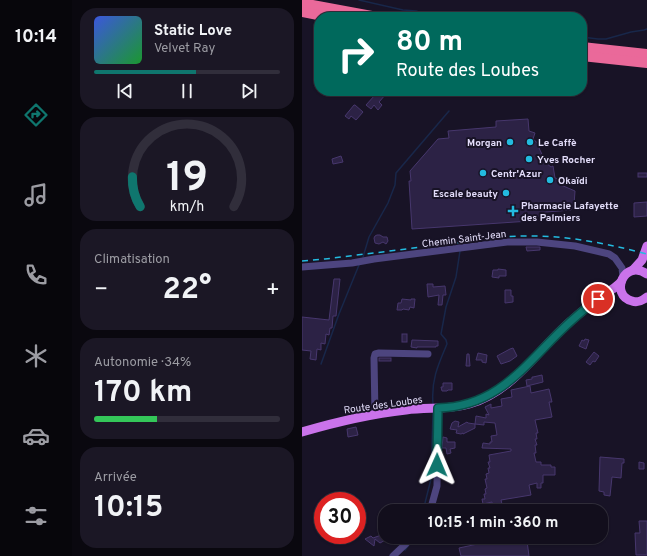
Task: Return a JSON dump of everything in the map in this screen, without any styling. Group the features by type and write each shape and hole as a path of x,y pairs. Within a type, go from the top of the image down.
{"highway":[{"path":"302,3 350,12"},
{"path":"302,12 314,14"},
{"path":"587,48 647,54"},
{"path":"587,57 647,66"},
{"path":"595,58 647,63"}],"main road":[{"name":"Route des Loubes","path":"302,432 344,420 406,410 456,407 469,404 498,390 523,370 570,322 614,288 626,274 638,267 647,246"},
{"path":"642,260 647,274"},
{"path":"647,274 640,271 626,274 620,288 623,295 634,302 642,301 647,297"},
{"name":"Route des Loubes","path":"598,299 611,294 623,295"}],"street":[{"name":"Chemin Saint-Jean","path":"302,267 352,263 459,248 515,242 569,245 609,254 615,258 626,274"},
{"path":"375,415 375,354 428,354"},
{"path":"432,504 437,486 438,408"},
{"path":"392,556 405,544"}],"building":[{"path":"374,96 384,96 379,102 382,105 378,110 374,105 371,109 366,105"},
{"path":"354,105 363,112 356,120 351,116 349,119 345,116"},
{"name":"Centr'Azur","path":"528,119 529,131 535,133 533,139 542,147 539,148 546,163 551,167 553,166 555,178 562,180 561,185 575,191 574,205 571,210 546,212 530,221 412,229 409,181 411,181 410,171 438,139 449,138 448,131 496,127 496,121"},
{"path":"341,156 343,162 333,164 332,159"},
{"path":"638,173 647,173 647,177 638,177"},
{"path":"647,202 647,216 634,217 634,203"},
{"path":"377,235 387,237 388,241 386,244 383,242 379,244 375,243 374,238"},
{"path":"526,247 540,247 540,250 527,251"},
{"path":"493,270 506,270 506,276 499,276 499,278 492,277"},
{"path":"334,279 340,279 336,316 333,316 332,328 330,328 329,335 326,334 325,344 321,343 321,350 317,349 316,360 310,359 311,351 302,350 302,317 329,320"},
{"path":"427,284 433,284 433,287 445,286 446,295 443,295 442,305 438,305 439,295 428,297"},
{"path":"505,290 511,290 513,302 505,303"},
{"path":"402,299 415,299 414,308 410,307 409,310 397,310 398,303 401,303"},
{"path":"402,334 407,334 407,342 402,342"},
{"path":"585,339 589,340 586,349 579,346 582,340 584,341"},
{"path":"412,340 438,341 438,346 417,348 411,347"},
{"path":"513,348 517,356 510,361 501,364 497,356"},
{"path":"594,352 599,356 595,362 593,361 590,365 586,362"},
{"path":"478,353 487,355 486,363 482,362 482,360 476,360"},
{"path":"467,354 469,354 470,366 466,366"},
{"path":"379,358 391,358 391,361 379,361"},
{"path":"542,375 543,382 527,386 526,380"},
{"path":"443,383 452,383 452,390 442,391 441,387 443,387"},
{"path":"530,386 531,393 549,389 552,402 549,402 552,417 535,420 538,433 536,433 537,439 535,439 537,445 535,445 536,453 534,453 536,462 541,462 541,465 551,465 551,467 555,467 555,475 543,475 543,483 541,483 541,488 537,488 537,483 529,485 531,495 501,500 502,504 492,504 492,502 483,504 482,499 485,499 484,494 486,494 485,489 487,488 485,479 487,479 486,474 489,473 488,468 490,468 488,462 490,462 489,455 511,451 511,449 482,448 483,443 490,444 490,442 492,442 491,436 497,435 495,423 484,422 484,425 475,424 476,416 486,418 486,414 489,415 485,407 491,404 491,408 502,406 501,399 512,397 511,390"},
{"path":"455,421 459,422 458,427 467,422 475,424 475,428 463,434 456,433 457,430 450,429 452,423"},
{"path":"356,427 358,435 348,437 347,429"},
{"path":"443,437 447,438 447,442 455,442 455,448 450,449 451,453 447,454 446,448 442,448"},
{"path":"600,457 624,459 624,463 622,463 621,478 612,477 610,496 604,495 604,492 599,491"},
{"path":"639,462 644,463 644,469 639,469"},
{"path":"639,521 647,521 647,555 636,555 635,533 640,533"},
{"path":"371,536 373,538 378,536 378,541 375,539 374,546 366,540"},
{"path":"478,544 527,544 529,556 461,556 459,548"}],"waterway":[{"path":"359,0 403,10 419,12"},
{"path":"587,38 606,39 647,29"},
{"path":"363,257 369,237 388,203 395,185 396,173 449,111"},
{"path":"433,404 434,380 447,344 446,340 441,334 446,307 456,277 460,251"},
{"path":"321,364 359,265"},
{"path":"425,504 431,479 433,413"},
{"path":"405,550 408,546"}],"railway":[{"path":"302,261 522,236 576,239 611,245 647,254"}],"place":[{"name":"Morgan","path":"510,142"},
{"name":"Le Caffè","path":"530,142"},
{"name":"Yves Rocher","path":"529,159"},
{"name":"Centr'Azur","path":"483,173"},
{"name":"Okaïdi","path":"550,180"},
{"name":"Escale beauty","path":"506,193"},
{"name":"Pharmacie Lafayette des Palmiers","path":"513,211"}],"route":[{"path":"437,465 438,408 456,407 469,404 498,390 523,370 570,322 598,299"}]}
